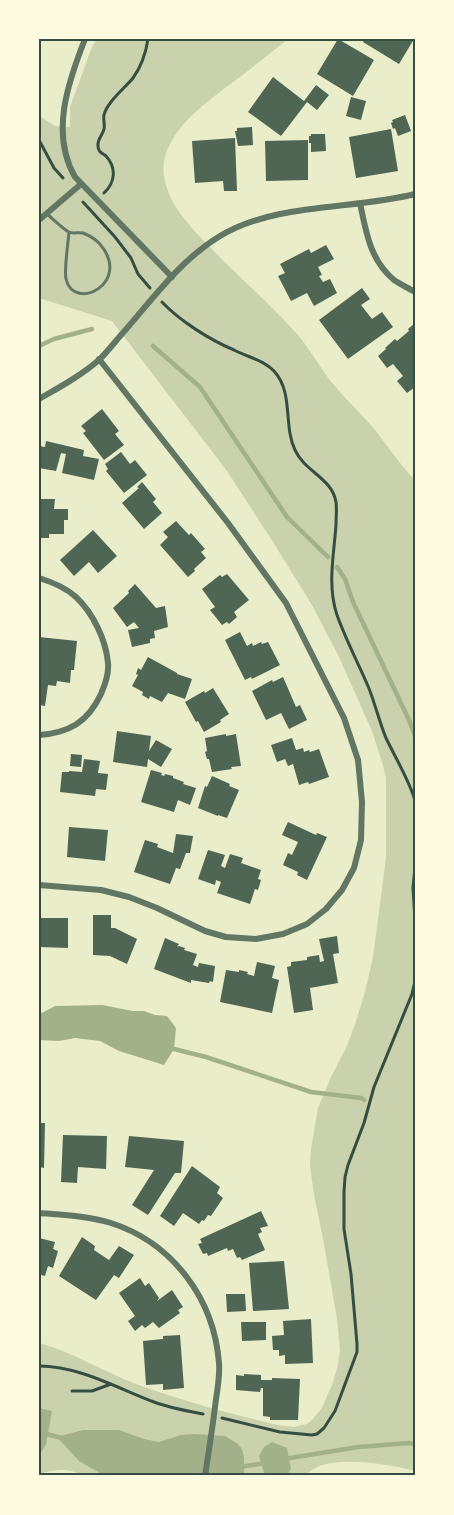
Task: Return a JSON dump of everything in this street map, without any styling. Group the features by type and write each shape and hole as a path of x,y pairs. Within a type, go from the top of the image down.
{"street":[{"path":"85,39 72,71 66,99 63,129 68,165 81,184 172,277"},
{"path":"39,220 81,184"},
{"path":"39,399 68,382 99,359 195,253 222,235 247,223 287,213 415,194"},
{"path":"360,203 369,243 376,260 394,280 415,292"},
{"path":"39,885 101,890 129,897 157,908 205,931 226,937 256,939 283,934 307,924 327,909 342,890 354,868 361,840 362,802 354,749 344,718 286,603 228,523 99,359"},
{"path":"39,578 57,584 76,597 93,619 104,642 109,665 105,686 95,707 84,720 69,729 39,735"},
{"path":"39,1213 85,1217 111,1223 131,1231 154,1243 172,1259 200,1297 217,1341 219,1365 205,1476"}],"lane":[{"path":"46,213 69,232 82,233 99,243 110,265 108,280 102,288 93,292 81,293 72,290 66,282 69,232"}],"path":[{"path":"96,199 111,186 114,172 111,163 98,147 104,130 105,113 108,106 136,73 148,39"},
{"path":"39,140 54,168 115,237 131,258 138,274 168,309 205,335 265,364 273,370 280,381 289,411 290,432 294,448 309,469 328,484 335,496 332,571 336,612 368,685 382,729 415,800"},
{"path":"415,867 413,899 415,920"},
{"path":"39,1366 64,1369 111,1384 163,1405 280,1432 312,1435 324,1428 335,1411 358,1348 344,1229 346,1172 374,1087 415,981"},
{"path":"72,1392 92,1391 111,1384"}],"shaded area":[{"path":"96,39 288,39 198,110 176,134 168,148 163,168 167,189 189,225 297,334 329,379 375,430 415,480 415,1471 380,1464 342,1462 319,1466 303,1476 85,1476 62,1470 39,1474 39,1343 154,1390 207,1407 278,1425 294,1427 307,1424 322,1408 333,1382 340,1350 337,1319 314,1195 310,1166 311,1149 318,1108 347,1046 365,992 373,957 386,858 386,778 372,731 339,657 312,605 273,542 227,471 112,321 39,298 39,116 55,126 70,127 70,107"},
{"path":"102,1005 167,1016 176,1028 174,1049 164,1065 119,1051 100,1041 75,1038 59,1041 39,1040 39,1011 42,1013 55,1006"},
{"path":"39,1408 52,1411 46,1444 39,1456"},
{"path":"83,1430 119,1430 159,1442 181,1435 225,1436 242,1449 244,1476 105,1476 79,1461 57,1437"},
{"path":"272,1442 287,1448 291,1469 286,1476 265,1476 259,1456 264,1447"}],"building":[{"path":"338,39 374,60 353,96 317,74"},
{"path":"364,39 414,39 399,64 363,42"},
{"path":"273,77 304,101 316,85 329,95 317,110 307,102 281,136 248,112"},
{"path":"351,97 366,101 361,120 346,116"},
{"path":"405,115 411,131 398,136 395,128 393,129 392,120"},
{"path":"252,127 253,145 238,146 235,131 237,128"},
{"path":"391,129 398,171 356,178 349,137"},
{"path":"325,134 326,151 311,152 309,136"},
{"path":"235,138 237,191 224,191 223,181 195,183 192,141"},
{"path":"308,140 308,180 266,181 265,141"},
{"path":"326,245 334,259 318,267 322,275 319,276 323,282 330,279 337,293 314,306 307,293 291,301 278,276 285,273 280,264 309,249 311,253"},
{"path":"362,288 370,299 361,305 372,319 382,312 393,327 348,359 319,320"},
{"path":"415,323 415,387 407,393 397,381 403,376 393,364 387,368 378,356 395,339 397,341 409,331 408,329"},
{"path":"102,409 119,431 115,434 124,445 104,460 83,433 86,431 81,426"},
{"path":"46,441 84,450 83,456 99,459 94,480 62,473 66,454 61,453 56,471 39,468 39,446 45,447"},
{"path":"121,452 130,464 135,460 147,475 124,493 106,471 108,469 105,464"},
{"path":"142,482 156,499 153,502 162,513 144,529 122,503 139,488 137,487"},
{"path":"39,499 55,499 54,509 68,509 68,520 64,520 64,534 49,534 49,538 39,538"},
{"path":"176,521 205,549 201,552 206,558 188,577 160,545 168,537 163,532"},
{"path":"93,530 117,556 98,573 89,562 74,576 60,560"},
{"path":"227,574 249,600 234,612 237,617 229,624 227,622 222,625 210,610 215,607 202,589 220,575 222,577"},
{"path":"135,584 156,608 165,606 168,627 154,631 155,638 150,639 150,643 132,647 128,630 139,628 134,622 127,627 113,608"},
{"path":"240,632 247,646 252,643 253,646 261,642 262,644 268,642 280,665 252,679 251,677 245,680 225,640"},
{"path":"39,637 77,641 74,670 71,670 70,683 57,681 56,686 48,685 45,706 39,705"},
{"path":"148,657 177,674 192,679 185,699 168,693 162,702 150,696 149,699 142,695 143,692 132,686 138,675 136,674 138,668 141,670"},
{"path":"283,677 296,707 300,705 307,720 289,729 281,713 266,720 252,691"},
{"path":"213,688 229,714 220,720 221,722 204,732 185,702"},
{"path":"117,731 151,736 149,751 156,740 172,749 161,767 148,759 147,767 113,762"},
{"path":"226,734 226,736 236,734 241,766 212,772 205,752 207,751 205,738"},
{"path":"292,738 296,750 303,748 304,752 309,750 310,752 319,749 329,777 299,785 293,764 288,766 285,759 277,762 271,745"},
{"path":"71,754 82,755 81,767 70,766"},
{"path":"84,759 100,761 98,773 108,774 106,790 96,789 95,796 60,792 62,772 82,772"},
{"path":"151,770 162,773 161,775 164,776 165,774 173,776 184,782 183,784 196,788 190,805 178,800 174,812 141,802"},
{"path":"212,776 239,790 227,818 198,808 205,786 207,787"},
{"path":"288,822 316,835 317,833 327,837 307,880 297,875 298,872 283,865 288,853 292,855 298,842 282,835"},
{"path":"69,827 108,830 105,861 67,857"},
{"path":"176,834 193,836 190,853 186,853 180,869 176,868 170,884 134,872 145,840 158,844 157,847 173,853"},
{"path":"208,850 225,855 221,866 225,868 230,854 243,858 241,863 261,870 258,890 255,889 250,904 217,893 221,882 216,880 215,885 198,879"},
{"path":"93,915 111,915 111,928 137,939 127,964 110,956 93,955"},
{"path":"39,918 68,918 68,948 39,947"},
{"path":"337,936 339,953 333,954 338,983 310,988 313,1010 294,1013 287,967 291,966 291,962 307,960 307,957 319,955 320,962 324,961 319,939"},
{"path":"165,938 179,944 177,947 197,954 193,965 198,967 199,963 215,966 213,982 191,980 191,983 154,969"},
{"path":"257,962 275,966 272,978 279,980 272,1013 220,1002 226,970 239,972 239,970 254,976"},
{"path":"39,1123 45,1123 44,1168 39,1167"},
{"path":"63,1135 107,1136 106,1169 78,1167 77,1183 61,1182"},
{"path":"129,1136 184,1141 181,1173 175,1173 148,1215 132,1205 154,1170 125,1167"},
{"path":"192,1166 220,1187 217,1193 223,1198 211,1216 208,1215 199,1224 183,1213 174,1226 160,1216"},
{"path":"261,1211 268,1226 260,1228 262,1232 258,1234 265,1250 242,1260 240,1257 237,1258 233,1249 228,1251 227,1248 208,1256 207,1253 203,1254 198,1244 202,1243 200,1239"},
{"path":"82,1237 95,1246 94,1250 109,1260 119,1246 134,1255 119,1278 114,1275 96,1300 59,1276"},
{"path":"39,1238 55,1242 53,1249 58,1251 53,1268 48,1266 45,1276 41,1275 40,1282"},
{"path":"284,1261 289,1309 253,1311 249,1263"},
{"path":"140,1278 145,1286 149,1283 159,1298 157,1301 172,1290 183,1307 178,1310 180,1313 159,1328 153,1322 145,1328 142,1325 135,1331 128,1321 135,1316 119,1293"},
{"path":"226,1294 245,1294 246,1311 227,1312"},
{"path":"311,1319 313,1363 285,1364 285,1355 279,1356 279,1350 273,1350 272,1336 284,1335 283,1321"},
{"path":"241,1322 266,1322 266,1340 242,1341"},
{"path":"180,1335 184,1388 163,1390 163,1384 146,1385 143,1341"},
{"path":"244,1374 261,1375 261,1380 300,1379 298,1420 270,1420 270,1417 263,1416 263,1388 260,1392 236,1390 236,1375 244,1376"}],"waterway":[{"path":"39,346 54,339 92,329"},
{"path":"153,346 200,387 287,517 328,557"},
{"path":"337,567 345,579 353,602 415,736"},
{"path":"174,1049 206,1057 311,1092 364,1100"},
{"path":"39,1432 62,1438"},
{"path":"284,1459 358,1447 415,1444"},
{"path":"240,1467 265,1463"}]}
